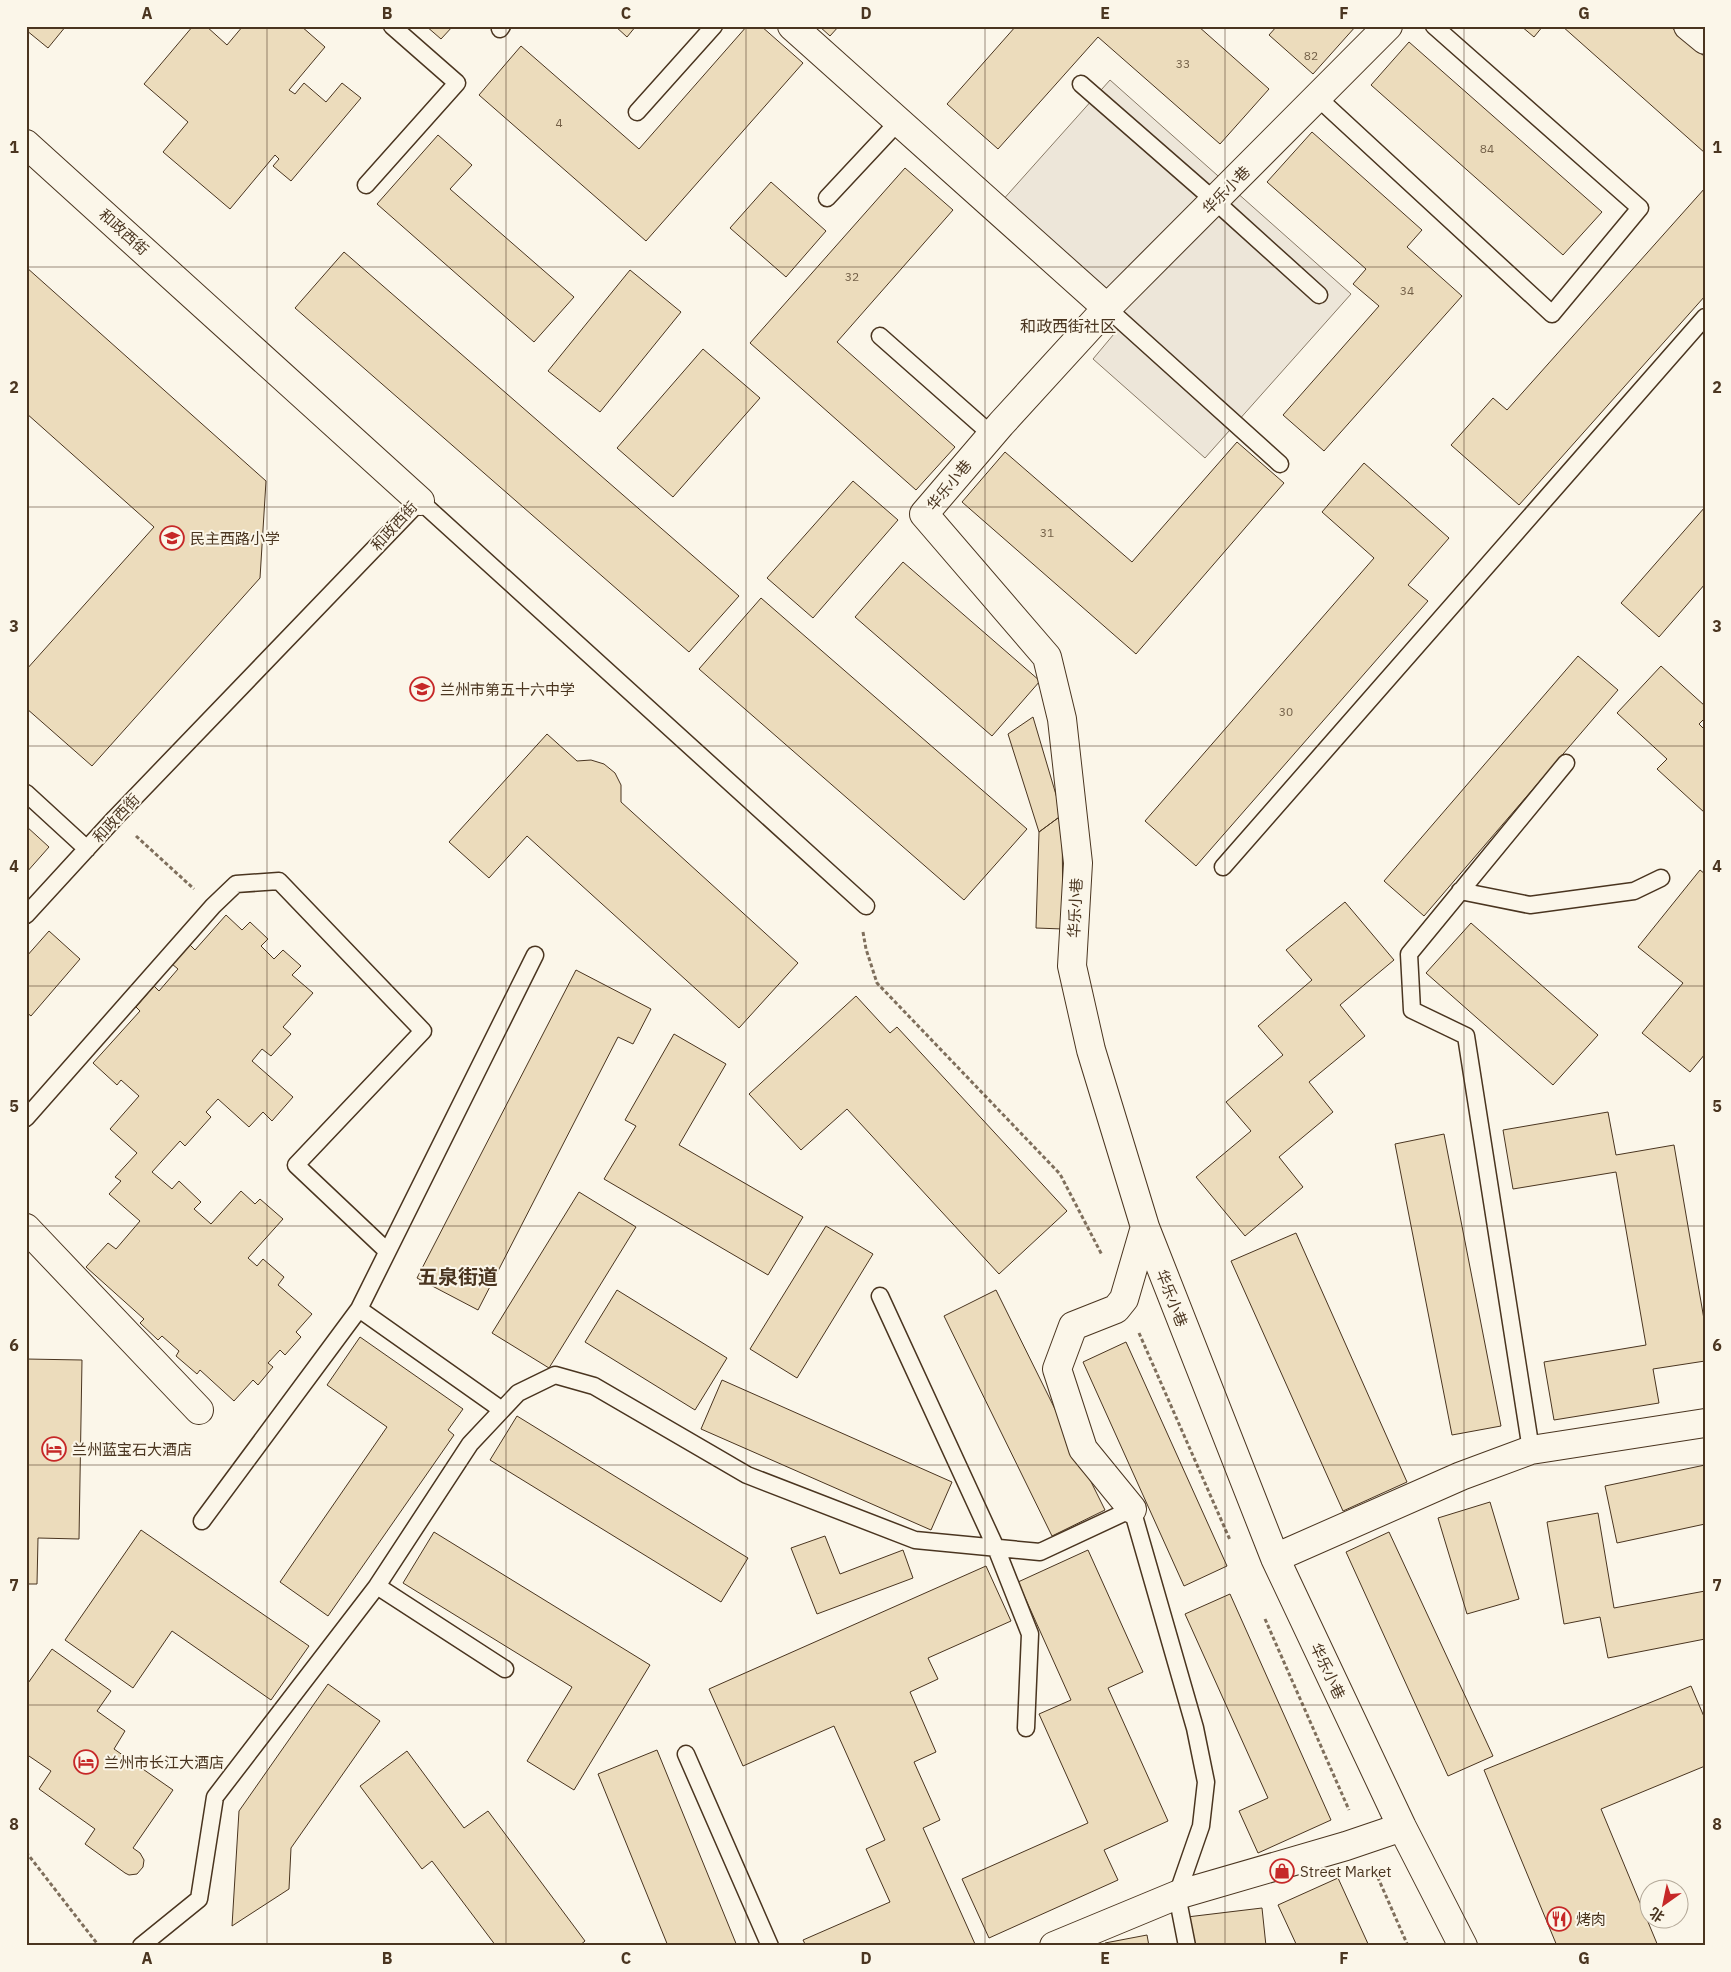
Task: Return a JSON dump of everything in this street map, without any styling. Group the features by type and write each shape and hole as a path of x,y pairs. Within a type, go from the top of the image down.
{"street":[{"path":"792,26 1107,308"},
{"name":"华乐小巷","path":"1388,26 1107,308 992,435 924,514 1047,657 1062,719 1078,863 1072,966 1091,1050 1145,1227 1274,1558 1402,1827 1463,1946"},
{"path":"1688,26 1705,40"},
{"name":"和政西街","path":"26,144 420,501"},
{"path":"1132,1509 1083,1449 1057,1369 1073,1326 1116,1309 1124,1299 1145,1227"},
{"path":"26,1228 199,1410"},
{"path":"1274,1558 1461,1476 1531,1450 1705,1422"},
{"path":"1054,1946 1177,1895 1362,1841 1402,1827"}],"lane":[{"path":"366,185 457,83 392,26"},
{"path":"637,112 714,26"},
{"path":"1318,97 1552,314 1640,208 1434,26"},
{"path":"1080,84 1215,201 1319,295"},
{"path":"827,198 898,122"},
{"path":"1107,308 1280,464"},
{"path":"1223,868 1705,317"},
{"path":"880,336 992,435"},
{"path":"420,501 866,906"},
{"name":"和政西街","path":"26,915 115,818 420,501"},
{"path":"1531,1450 1466,1036 1412,1010 1409,954 1566,763"},
{"path":"26,793 87,849"},
{"path":"1460,891 1530,905 1634,891 1661,878"},
{"path":"26,1118 213,906 236,884 279,881 424,1031 296,1165 388,1251"},
{"path":"202,1521 359,1309 535,955"},
{"path":"880,1296 996,1548 1030,1634 1026,1728"},
{"path":"359,1309 502,1410"},
{"path":"141,1946 199,1899 215,1796 377,1586 470,1444 518,1393 555,1375 594,1386 747,1475 915,1540 1040,1552 1132,1509 1195,1728 1206,1782 1201,1826 1177,1895 1187,1946"},
{"path":"377,1586 505,1669"},
{"path":"686,1754 770,1946"}],"path":[{"path":"115,818 213,906"},
{"path":"866,906 862,922 866,949 877,983 1060,1174 1124,1299 1231,1543"},
{"path":"1263,1615 1408,1946"},
{"path":"26,1852 99,1946"}],"shaded area":[{"path":"1110,80 1351,294 1205,458 1093,359 1129,316 1001,202"}],"building":[{"path":"26,26 66,26 48,48 26,30"},
{"path":"193,26 206,26 227,45 243,26 301,26 325,47 289,90 295,94 304,83 326,102 342,83 361,98 291,181 273,166 279,159 275,155 230,209 163,152 188,122 144,84"},
{"path":"426,26 453,26 441,39"},
{"path":"615,26 636,26 627,37"},
{"path":"747,26 761,26 803,63 646,241 479,95 521,46 639,149"},
{"path":"819,26 839,26 830,36"},
{"path":"1016,26 1198,26 1269,89 1220,144 1098,37 998,149 947,104"},
{"path":"1277,26 1356,26 1313,74 1269,35"},
{"path":"1521,26 1543,26 1534,37"},
{"path":"1562,26 1670,26 1705,57 1705,153"},
{"path":"1409,42 1602,212 1563,255 1371,85"},
{"path":"1312,132 1422,230 1407,247 1462,296 1324,451 1283,415 1379,306 1353,284 1366,269 1267,182"},
{"path":"438,135 472,165 450,189 574,297 534,342 377,204"},
{"path":"905,168 953,210 837,342 955,447 916,490 750,343"},
{"path":"771,182 826,231 786,277 730,228"},
{"path":"1705,188 1705,296 1519,505 1451,445 1493,398 1507,410"},
{"path":"344,252 739,596 689,652 295,308"},
{"path":"26,267 266,481 260,578 92,766 26,708 26,670 154,527 26,413"},
{"path":"630,270 681,312 600,412 548,371"},
{"path":"703,349 760,398 673,497 617,448"},
{"path":"1237,442 1284,483 1136,654 962,502 1005,452 1132,562"},
{"path":"1364,463 1449,538 1408,585 1428,601 1196,866 1145,821 1374,558 1322,512"},
{"path":"853,481 898,520 813,618 767,578"},
{"path":"1705,507 1705,584 1659,637 1621,603"},
{"path":"903,562 1040,681 992,736 855,617"},
{"path":"761,598 1027,829 964,900 699,669"},
{"path":"1578,656 1618,690 1424,916 1384,881"},
{"path":"1661,666 1705,706 1705,718 1699,724 1705,730 1705,813 1657,769 1667,759 1617,713"},
{"path":"1033,717 1062,815 1039,832 1008,734"},
{"path":"547,734 577,761 591,760 604,764 615,773 621,785 621,802 798,963 739,1028 527,836 489,878 449,842"},
{"path":"1062,815 1063,929 1036,928 1039,832"},
{"path":"26,826 49,847 26,873"},
{"path":"1700,870 1705,874 1705,1054 1690,1072 1642,1033 1683,983 1638,947"},
{"path":"1345,902 1394,960 1340,1005 1365,1036 1309,1082 1333,1112 1279,1157 1303,1187 1245,1236 1196,1177 1251,1131 1226,1102 1283,1055 1258,1026 1312,980 1286,950"},
{"path":"226,915 242,930 250,922 268,939 261,946 274,959 283,950 301,966 292,975 313,993 283,1027 291,1034 271,1056 262,1049 252,1061 293,1097 272,1121 263,1112 249,1127 218,1099 206,1112 211,1117 185,1146 180,1141 152,1172 172,1189 179,1181 201,1202 194,1209 211,1224 241,1191 255,1204 260,1199 283,1219 248,1258 257,1266 263,1259 284,1277 278,1285 312,1314 296,1332 301,1337 285,1355 280,1350 268,1363 273,1367 258,1385 253,1380 234,1401 200,1370 197,1374 176,1356 179,1351 162,1336 158,1340 140,1323 144,1319 86,1267 108,1243 116,1249 140,1221 109,1194 121,1181 115,1177 137,1153 110,1129 139,1096 121,1080 117,1085 93,1063 140,1011 136,1007 154,986 159,991 178,969 172,964 190,945 195,950"},
{"path":"1471,923 1598,1035 1553,1085 1426,973"},
{"path":"49,931 80,959 31,1016 26,1012 26,957"},
{"path":"576,970 651,1009 633,1044 618,1037 478,1310 417,1278"},
{"path":"856,996 890,1033 897,1027 1067,1211 999,1274 847,1109 801,1150 749,1094"},
{"path":"674,1034 726,1064 679,1145 803,1217 768,1275 604,1179 636,1126 625,1120"},
{"path":"1608,1112 1616,1155 1674,1145 1705,1325 1705,1361 1653,1369 1659,1403 1554,1420 1544,1362 1646,1345 1616,1172 1513,1189 1503,1130"},
{"path":"1444,1134 1501,1426 1452,1435 1395,1144"},
{"path":"579,1192 636,1227 549,1368 492,1333"},
{"path":"826,1226 873,1254 797,1378 750,1349"},
{"path":"1296,1233 1407,1482 1343,1511 1231,1261"},
{"path":"617,1290 727,1358 695,1410 585,1342"},
{"path":"996,1290 1105,1510 1052,1536 944,1316"},
{"path":"360,1337 463,1409 448,1430 454,1435 328,1616 280,1582 387,1427 327,1385"},
{"path":"1126,1342 1227,1566 1184,1586 1083,1362"},
{"name":"兰州蓝宝石大酒店","path":"26,1359 82,1360 79,1539 38,1538 37,1584 26,1584"},
{"path":"722,1380 952,1482 931,1530 701,1429"},
{"path":"517,1416 748,1558 721,1602 490,1460"},
{"path":"1705,1465 1705,1524 1617,1543 1605,1486"},
{"path":"1490,1502 1519,1599 1467,1614 1438,1518"},
{"path":"1598,1513 1614,1608 1705,1591 1705,1639 1608,1658 1600,1617 1564,1624 1547,1522"},
{"path":"141,1530 309,1646 271,1700 172,1631 133,1688 65,1640"},
{"path":"434,1532 650,1665 574,1790 527,1761 572,1687 403,1583"},
{"path":"1389,1532 1493,1756 1448,1776 1346,1552"},
{"path":"825,1536 840,1574 903,1550 913,1578 817,1614 791,1548"},
{"path":"1088,1550 1143,1672 1108,1688 1168,1821 1104,1850 1118,1880 989,1938 962,1879 1088,1823 1039,1714 1071,1700 1018,1582"},
{"path":"986,1566 1011,1621 928,1658 938,1679 910,1692 936,1752 914,1762 940,1820 923,1828 975,1944 970,1946 806,1946 803,1940 890,1902 866,1849 885,1840 834,1726 743,1766 709,1689"},
{"path":"1230,1594 1331,1820 1258,1853 1239,1811 1268,1798 1185,1614"},
{"name":"兰州市长江大酒店","path":"52,1649 111,1691 97,1711 125,1731 114,1749 173,1790 133,1848 140,1853 144,1860 143,1867 137,1874 129,1875 125,1873 85,1844 95,1829 39,1789 51,1771 26,1754 26,1686"},
{"path":"328,1684 380,1721 291,1848 289,1889 232,1926 239,1811"},
{"path":"1691,1686 1705,1719 1705,1766 1601,1809 1638,1898 1638,1930 1651,1930 1658,1946 1557,1946 1484,1770"},
{"path":"657,1750 737,1946 668,1946 598,1774"},
{"path":"407,1751 464,1828 488,1811 585,1941 579,1946 496,1946 432,1861 422,1869 360,1786"},
{"path":"1338,1878 1369,1946 1297,1946 1278,1905"},
{"path":"1262,1908 1266,1946 1191,1946 1187,1917"},
{"path":"1147,1935 1149,1946 1105,1946 1105,1943"}],"place":[{"name":"民主西路小学","path":"172,538"},
{"name":"兰州市第五十六中学","path":"422,689"},
{"name":"兰州蓝宝石大酒店","path":"54,1449"},
{"name":"兰州市长江大酒店","path":"86,1762"},
{"name":"Street Market","path":"1282,1871"},
{"name":"烤肉","path":"1559,1919"}],"district":[{"name":"和政西街社区","path":"1068,326"},
{"name":"五泉街道","path":"458,1276"}]}
